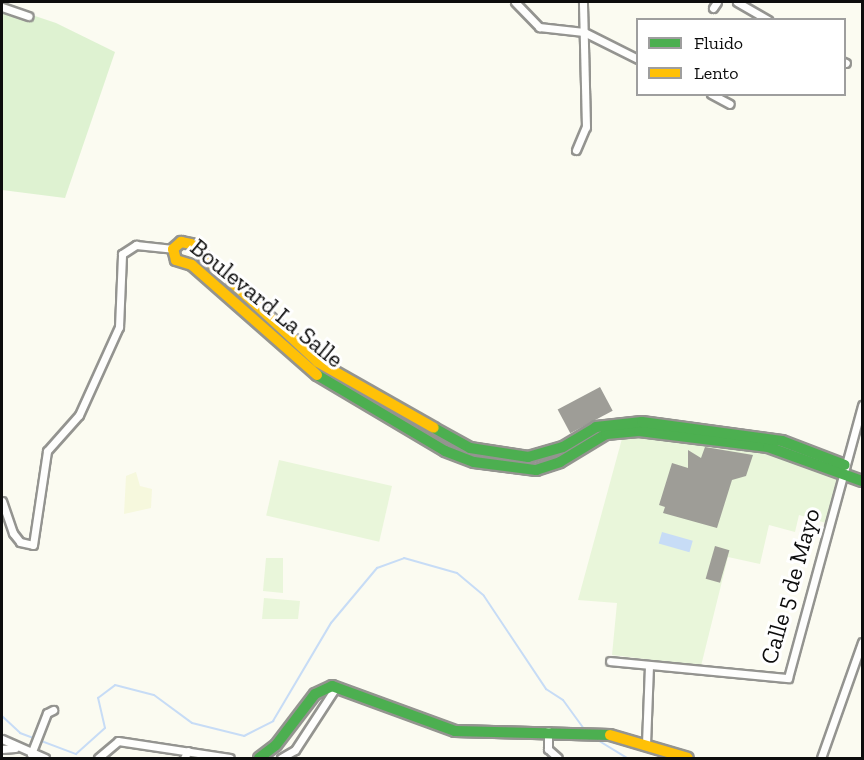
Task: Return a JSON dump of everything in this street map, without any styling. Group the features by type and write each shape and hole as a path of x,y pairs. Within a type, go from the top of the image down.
{"street":[{"path":"515,2 539,27 584,32 636,57"},
{"path":"576,150 586,127 583,2"},
{"path":"737,2 765,18"},
{"path":"2,7 28,16"},
{"path":"715,96 730,104"},
{"name":"Boulevard La Salle","path":"2,501 14,533 20,542 33,545 47,451 79,415 119,327 122,254 136,245 173,249 181,242 190,244 318,362 470,448 528,458 563,447 596,427 642,422 782,441 844,469"},
{"name":"Boulevard La Salle","path":"173,249 176,260 192,265 310,371 445,451 474,462 536,470 560,462 606,434 639,431 768,447 844,469"},
{"name":"Calle 5 de Mayo","path":"610,661 788,678 862,405"},
{"path":"844,469 862,481"},
{"path":"821,759 862,642"},
{"path":"646,744 649,665"},
{"path":"259,759 276,745 315,694 336,687 454,731 592,731 646,744 688,759"},
{"path":"281,759 294,750 336,687"},
{"path":"33,751 47,713 53,710"},
{"path":"548,731 548,749 558,759"},
{"path":"2,740 15,748"},
{"path":"98,759 118,741 188,750 230,759"},
{"path":"2,749 15,748 33,751 45,759"},
{"path":"184,759 188,750"},
{"path":"294,750 295,759"}],"green space":[{"path":"2,5 56,23 115,52 65,198 2,190"},
{"path":"623,435 779,453 838,477 826,523 799,515 795,532 769,525 760,564 728,557 701,666 612,655 617,603 578,600"},
{"path":"279,460 392,486 379,542 266,516"},
{"path":"136,472 140,486 152,489 151,508 124,514 126,476"},
{"path":"266,558 283,558 283,593 263,591"},
{"path":"264,598 300,601 298,619 262,619"}],"water":[{"path":"662,532 693,541 689,552 659,544"}],"building":[{"path":"600,387 613,411 570,433 558,410"},
{"path":"705,447 753,455 746,476 732,480 717,528 663,513 665,507 659,505 672,463 688,468 688,450 701,458"},
{"path":"715,546 729,550 720,583 706,579"}],"waterway":[{"path":"2,716 20,733 76,754 105,728 98,698 115,685 154,695 192,723 244,736 273,721 331,623 377,568 404,558 457,573 484,596 546,689 563,700 583,728"},
{"path":"591,736 627,758"}],"traffic: fast":[{"path":"317,375 445,451 474,462 536,470 560,462 606,434 639,431 768,447 862,481"},
{"path":"434,428 470,448 528,457 563,447 596,427 642,422 782,441 845,465"},
{"path":"259,758 276,745 315,694 332,686 455,731 610,735"}],"traffic: slow":[{"path":"317,375 192,265 176,260 173,249 181,242 191,244 318,362 434,428"},
{"path":"610,735 688,758"}]}
